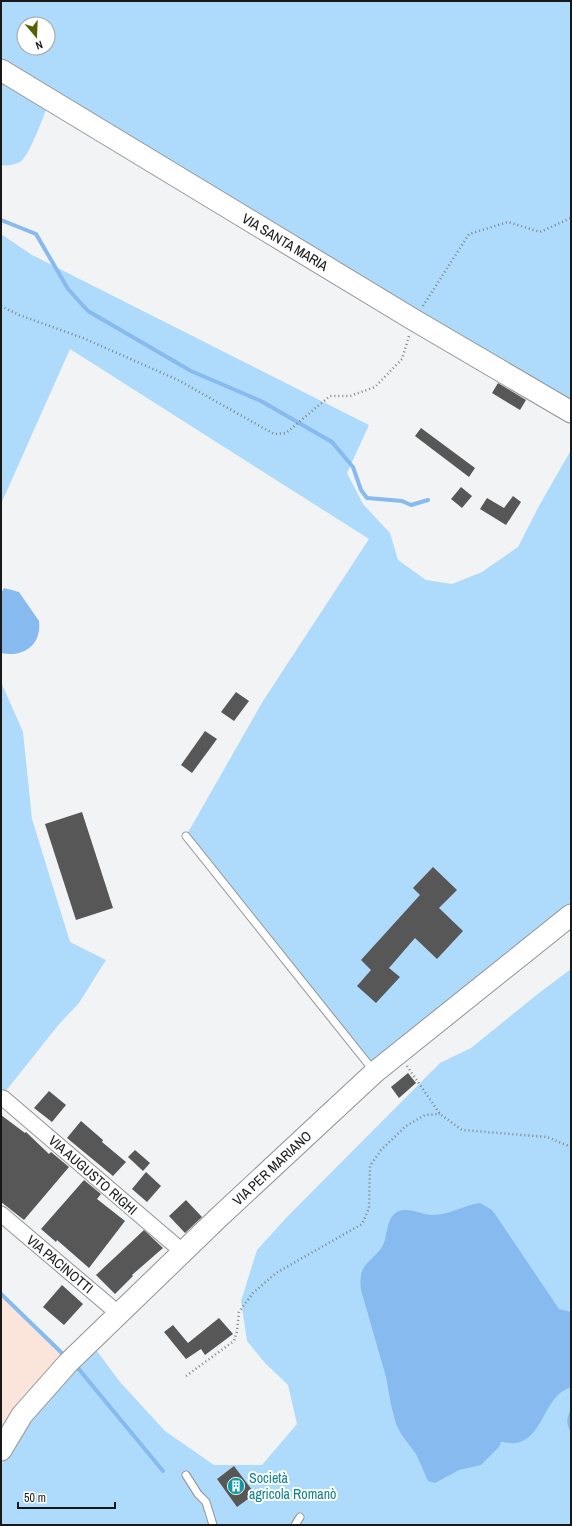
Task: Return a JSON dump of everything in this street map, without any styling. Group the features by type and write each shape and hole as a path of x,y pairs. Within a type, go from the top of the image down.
{"street":[{"name":"VIA SANTA MARIA","path":"1,70 414,320 571,412"},
{"name":"VIA PER MARIANO","path":"1,1450 22,1415 68,1363 183,1252 375,1072 571,915"},
{"name":"VIA AUGUSTO RIGHI","path":"3,1098 183,1252"},
{"name":"VIA PACINOTTI","path":"1,1214 119,1314"}],"lane":[{"path":"186,836 375,1072"},
{"path":"186,1475 198,1494 206,1502 213,1525"},
{"path":"295,1525 300,1517"}],"path":[{"path":"1,306 19,315 83,338 178,380 274,434 286,433 330,396 350,396 375,387 402,359 414,320 469,234 508,222 540,232 571,218"},
{"path":"398,1053 440,1114 462,1130 547,1137 571,1147"},
{"path":"186,1376 234,1341 237,1331 239,1312 253,1293 276,1274 362,1224 369,1208 370,1166 381,1150 406,1126 425,1115 440,1114"}],"shaded area":[{"path":"1,1 571,1 571,412 50,99 37,133 24,158 20,162 1,165"},
{"path":"1,234 32,255 369,425 347,473 363,504 390,533 398,560 426,580 452,584 482,572 518,547 539,506 571,450 571,905 371,1068 186,836 263,701 369,539 70,349 1,504"},
{"path":"4,588 19,592 39,621 39,629 34,643 29,648 17,653 1,653 1,593"},
{"path":"1,682 23,732 32,819 70,942 106,960 79,1003 60,1023 1,1097"},
{"path":"571,969 571,1525 1,1525 1,1466 15,1436 94,1347 120,1382 165,1431 214,1465 262,1465 297,1424 288,1385 265,1363 247,1341 241,1301 257,1250 287,1217 440,1063 471,1048"},
{"path":"480,1203 492,1210 559,1309 571,1312 571,1387 558,1395 535,1430 524,1441 516,1443 501,1442 499,1447 481,1465 459,1470 435,1483 428,1481 416,1454 401,1434 396,1424 386,1377 360,1282 363,1269 383,1245 389,1222 393,1215 397,1212 401,1210 410,1210 428,1215 439,1215"},
{"path":"1,1297 65,1359 1,1437"},
{"path":"571,1409 571,1432 567,1420"}],"building":[{"path":"498,383 526,400 520,410 492,393"},
{"path":"421,428 475,468 469,477 415,436"},
{"path":"461,487 472,496 462,508 451,499"},
{"path":"513,496 521,502 506,525 480,509 487,498 504,508"},
{"path":"236,692 249,701 234,721 221,712"},
{"path":"205,731 217,739 192,773 181,765"},
{"path":"82,812 113,908 76,920 45,824"},
{"path":"433,867 457,890 439,908 463,931 437,959 415,938 389,968 400,977 376,1003 357,986 371,970 361,960 420,895 413,888"},
{"path":"408,1073 416,1083 399,1098 391,1087"},
{"path":"49,1091 66,1105 52,1122 34,1108"},
{"path":"1,1115 25,1133 26,1132 49,1154 51,1152 69,1167 24,1220 1,1202"},
{"path":"81,1121 103,1140 102,1142 126,1162 113,1176 67,1138"},
{"path":"135,1150 150,1163 143,1171 128,1157"},
{"path":"146,1172 161,1186 147,1202 132,1189"},
{"path":"84,1180 101,1194 97,1199 125,1221 89,1268 57,1240 56,1242 41,1229"},
{"path":"186,1200 202,1217 185,1233 169,1216"},
{"path":"144,1230 163,1248 132,1275 133,1276 115,1294 96,1275"},
{"path":"62,1285 83,1304 64,1325 43,1307"},
{"path":"219,1318 233,1334 205,1355 201,1349 186,1359 164,1332 173,1325 188,1343"},
{"name":"Società agricola Romanò","path":"234,1466 255,1494 237,1507 217,1479"}],"waterway":[{"path":"1,220 36,234 68,289 88,311 191,371 261,401 332,442 353,467 361,490 367,498 402,501 411,505 428,500"},
{"path":"1,1294 66,1357"},
{"path":"77,1367 163,1471"}],"place":[{"name":"Società agricola Romanò","path":"236,1486"}]}
